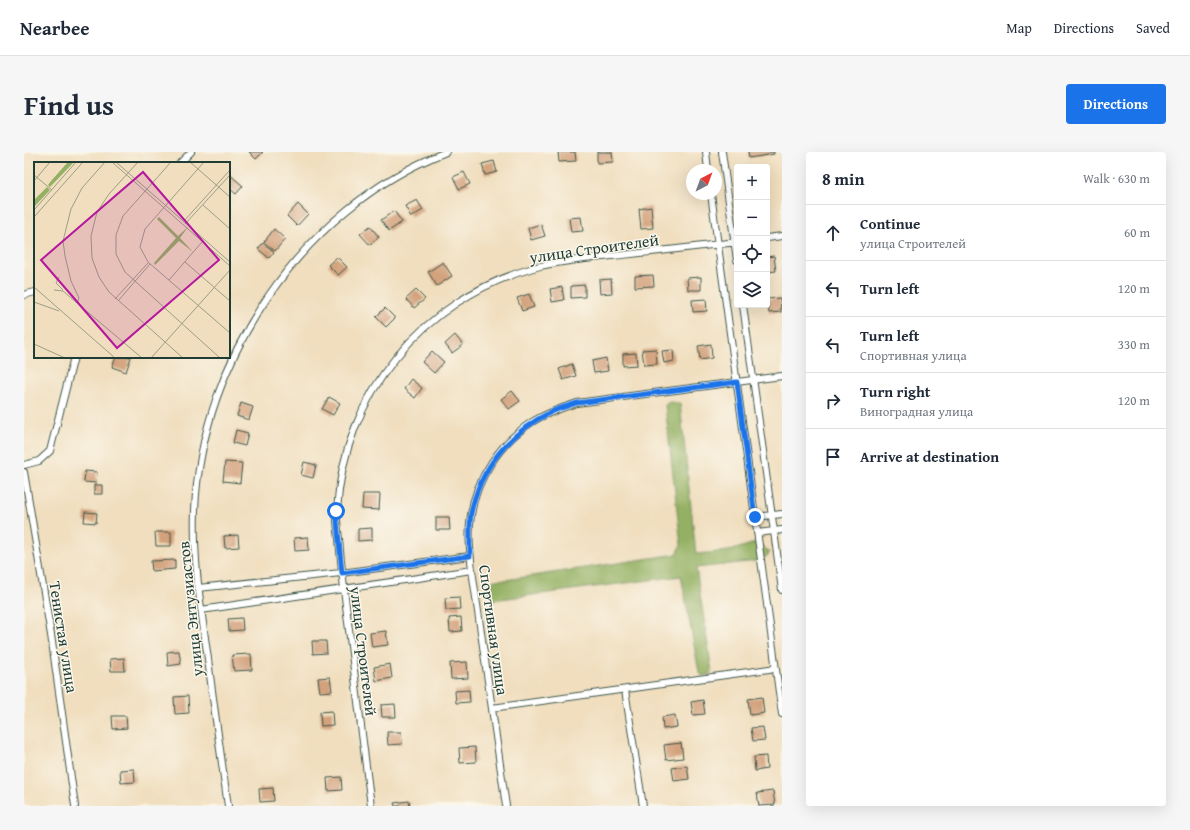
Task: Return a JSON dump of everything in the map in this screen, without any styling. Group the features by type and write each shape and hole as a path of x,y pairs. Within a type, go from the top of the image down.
{"street":[{"path":"181,162 190,152"},
{"name":"улица Энтузиастов","path":"228,806 198,588 195,537 195,509 201,458 215,403 226,373 247,330 286,271 324,231 347,211 370,194 417,165 446,152"},
{"path":"706,152 707,164"},
{"path":"722,152 735,236"},
{"path":"713,200 782,714"},
{"path":"770,238 782,236"},
{"name":"улица Строителей","path":"371,806 342,573 336,511 341,472 351,436 366,402 384,372 406,344 433,320 460,300 491,283 534,268 577,260 734,242"},
{"path":"24,295 34,292"},
{"path":"743,308 782,590"},
{"path":"24,465 39,462 50,451 74,358"},
{"name":"Спортивная улица","path":"506,806 470,556 469,533 471,513 480,484 494,458 512,438 531,422 553,411 577,403 782,376"},
{"name":"Тенистая улица","path":"24,472 51,635 76,806"},
{"path":"755,517 782,514"},
{"path":"758,533 782,530"},
{"path":"198,588 342,573 470,556"},
{"path":"201,610 472,570"},
{"path":"492,708 776,668"},
{"path":"625,690 643,806"}],"green space":[{"path":"669,402 680,403 696,554 729,551 755,543 770,552 767,556 757,561 696,568 712,672 702,676 699,672 681,576 493,600 488,592 491,583 495,580 505,580 677,554 681,545 665,405"}],"building":[{"path":"249,152 263,152 256,159"},
{"path":"558,152 575,152 576,161 559,162"},
{"path":"597,152 612,152 613,162 597,163"},
{"path":"748,152 774,152 774,154 749,158"},
{"path":"494,161 497,172 485,175 482,164"},
{"path":"464,172 470,184 459,189 453,177"},
{"path":"230,175 243,186 236,194 230,189"},
{"path":"417,200 423,210 411,217 405,206"},
{"path":"298,204 308,214 297,226 287,216"},
{"path":"651,207 653,228 641,229 639,209"},
{"path":"394,211 402,222 389,231 381,220"},
{"path":"581,217 583,231 571,232 569,218"},
{"path":"541,224 545,236 531,240 528,228"},
{"path":"370,226 379,237 370,245 360,234"},
{"path":"274,229 285,239 275,251 264,242"},
{"path":"263,243 274,252 269,258 258,249"},
{"path":"774,256 776,271 770,272 770,257"},
{"path":"337,257 347,267 338,275 328,265"},
{"path":"443,262 452,276 437,286 428,272"},
{"path":"653,275 654,286 635,287 635,276"},
{"path":"701,277 701,290 688,290 687,278"},
{"path":"611,279 612,293 600,294 599,280"},
{"path":"585,285 585,297 571,298 571,286"},
{"path":"562,287 564,300 552,302 550,289"},
{"path":"416,290 425,299 414,308 406,299"},
{"path":"529,294 534,307 522,311 517,298"},
{"path":"780,298 781,312 769,313 770,299"},
{"path":"706,299 707,311 693,312 692,300"},
{"path":"385,308 395,318 386,327 376,317"},
{"path":"455,335 463,345 452,353 445,344"},
{"path":"711,344 712,358 700,360 698,346"},
{"path":"656,349 657,364 644,365 642,350"},
{"path":"673,350 674,361 664,363 662,351"},
{"path":"432,351 444,362 434,373 422,362"},
{"path":"636,353 637,365 623,366 623,354"},
{"path":"116,358 131,358 126,372 112,367"},
{"path":"606,358 608,371 594,373 592,361"},
{"path":"572,364 576,376 563,380 559,369"},
{"path":"411,379 422,388 415,398 404,389"},
{"path":"512,391 520,401 509,409 501,399"},
{"path":"329,397 340,403 333,415 322,409"},
{"path":"241,403 253,407 249,420 237,416"},
{"path":"236,430 248,433 245,446 233,443"},
{"path":"225,462 242,463 240,483 223,481"},
{"path":"304,462 316,465 313,478 301,475"},
{"path":"85,471 97,472 96,483 84,482"},
{"path":"94,485 102,485 102,494 94,494"},
{"path":"363,494 380,494 379,510 362,509"},
{"path":"85,512 97,513 96,523 84,522"},
{"path":"436,517 449,517 450,530 436,530"},
{"path":"372,528 372,540 358,541 358,529"},
{"path":"155,532 171,532 171,546 156,546"},
{"path":"238,535 239,547 225,548 224,536"},
{"path":"308,537 309,550 295,551 294,538"},
{"path":"175,560 175,569 152,571 151,561"},
{"path":"459,597 460,609 446,610 445,598"},
{"path":"461,617 462,631 450,632 449,618"},
{"path":"242,618 243,630 229,631 228,619"},
{"path":"386,631 388,645 372,647 370,633"},
{"path":"312,641 326,641 327,653 313,654"},
{"path":"179,651 181,664 168,666 167,652"},
{"path":"251,654 252,670 234,671 232,655"},
{"path":"124,658 125,671 111,671 110,659"},
{"path":"467,662 468,678 451,679 450,663"},
{"path":"390,664 392,678 376,681 374,667"},
{"path":"330,677 332,691 320,692 318,678"},
{"path":"469,690 470,702 456,703 455,691"},
{"path":"188,696 189,713 175,714 174,697"},
{"path":"762,697 764,713 750,715 748,699"},
{"path":"703,700 705,714 693,715 691,702"},
{"path":"395,704 396,717 382,717 381,705"},
{"path":"332,711 333,725 321,726 320,712"},
{"path":"675,715 677,727 663,729 662,717"},
{"path":"112,716 126,716 127,728 113,729"},
{"path":"763,727 765,740 753,741 751,728"},
{"path":"387,732 401,732 402,744 388,745"},
{"path":"681,743 683,758 666,760 664,745"},
{"path":"475,747 476,762 460,763 459,748"},
{"path":"766,756 767,769 755,771 754,757"},
{"path":"687,766 689,779 674,781 672,768"},
{"path":"134,769 135,782 121,783 120,770"},
{"path":"341,777 342,790 328,791 327,778"},
{"path":"273,788 274,801 260,802 259,789"},
{"path":"773,791 775,805 759,806 757,793"},
{"path":"409,801 410,806 395,806 394,803"}],"route":[{"path":"336,511 342,573 470,556 469,533 471,513 480,484 494,458 512,438 531,422 553,411 577,403 737,382 755,517"}]}
